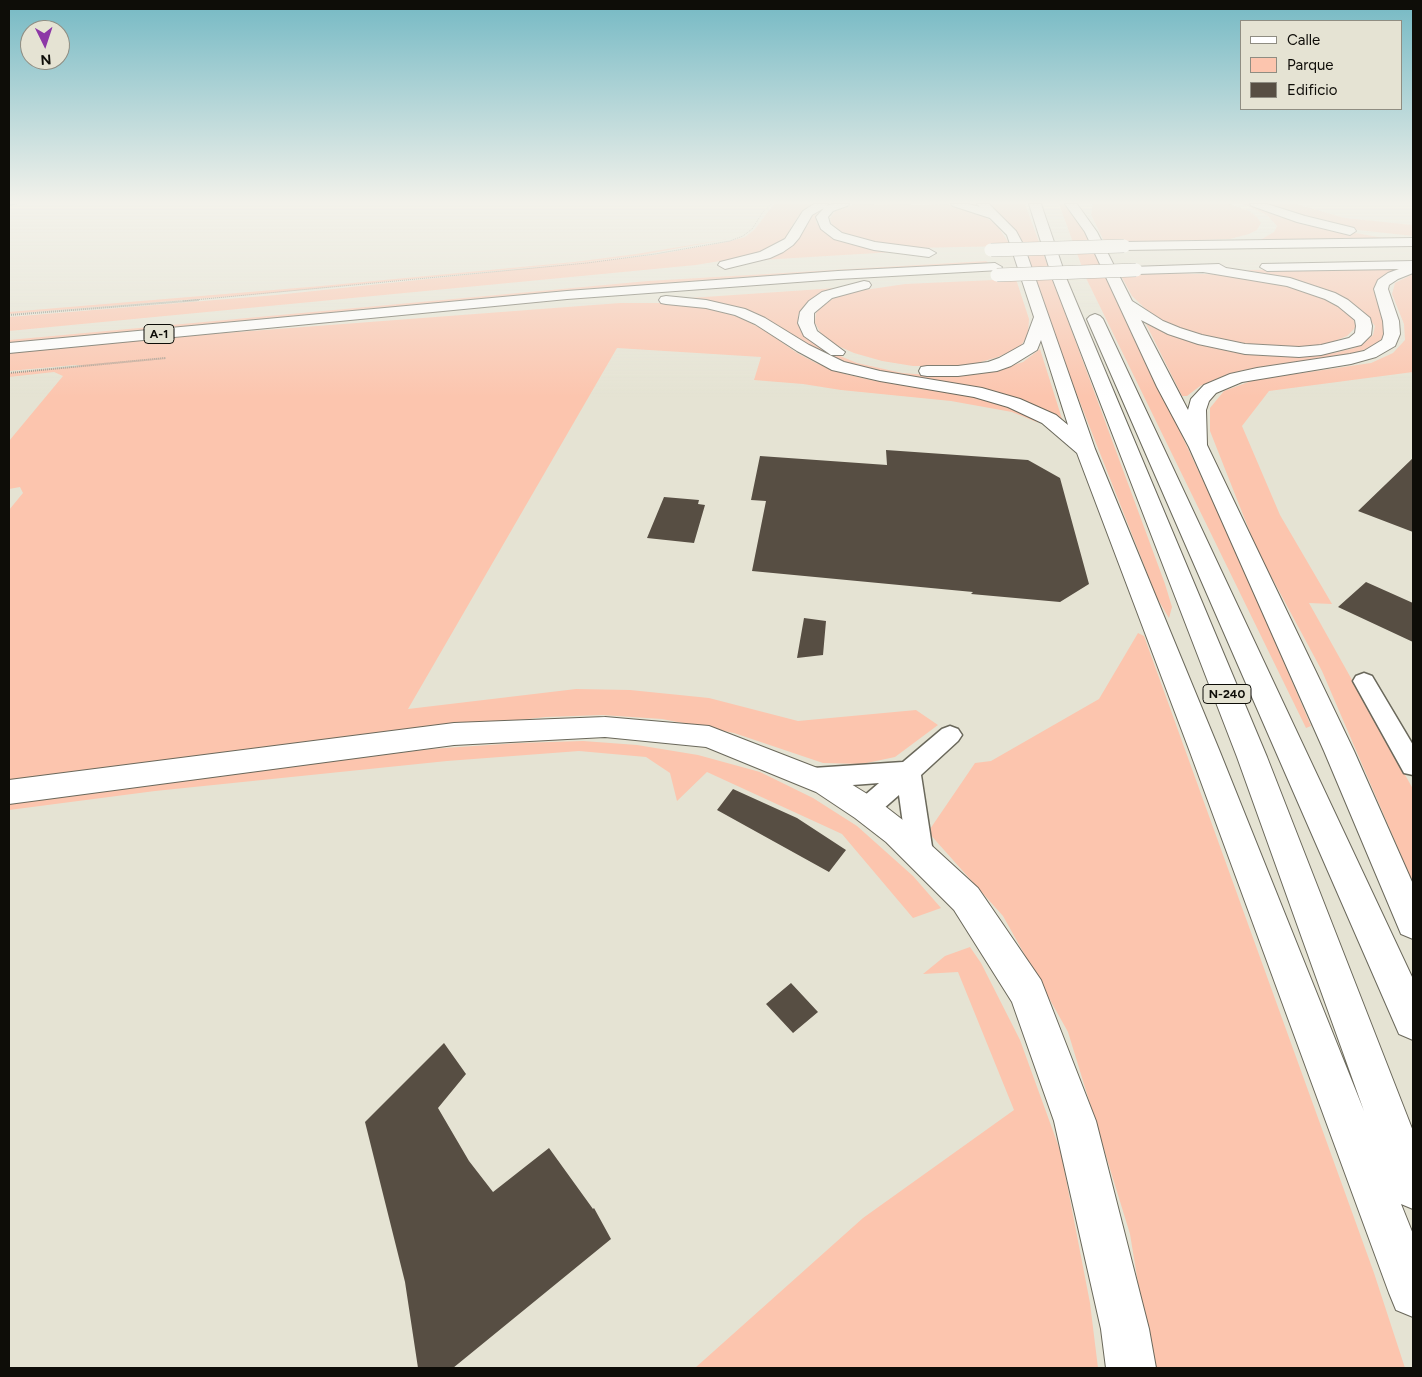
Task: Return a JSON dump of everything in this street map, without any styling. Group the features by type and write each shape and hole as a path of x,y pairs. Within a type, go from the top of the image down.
{"main road":[{"name":"A-1","path":"9,336 502,290 799,268"},
{"name":"A-1","path":"9,348 694,285 922,268"},
{"path":"964,268 850,287 828,295 814,304 807,312 806,323 810,333 838,352 862,361 896,368 958,371 991,367 1006,362 1031,347 1040,319"},
{"path":"1025,268 1040,319 1085,449 1205,752 1413,1293"},
{"name":"N-240","path":"1056,268 1252,757 1413,1187"},
{"path":"1074,268 1081,289"},
{"path":"1109,268 1166,387 1199,447 1339,751 1413,923"},
{"path":"1126,304 1158,324 1174,331 1198,339 1245,349 1299,352 1321,350 1355,342 1363,335 1364,326 1362,318 1343,303 1330,296 1282,280 1203,268"},
{"path":"1199,447 1198,410 1200,399 1210,388 1222,382 1257,373 1351,359 1370,354 1389,343 1392,334 1381,289 1383,283 1393,276 1413,269"},
{"path":"308,320 404,316 884,282"},
{"path":"502,290 521,286"},
{"path":"639,298 706,304 740,312 760,321 838,366 880,376 976,392 1014,403 1049,419 1085,449"},
{"name":"N-240","path":"1089,307 1413,1021"},
{"path":"9,792 454,734 605,727 709,737 827,784 866,809 897,833 966,899 1028,993 1075,1121 1125,1329 1131,1368"}],"street":[{"path":"1364,681 1413,766"},
{"path":"866,809 950,735"},
{"path":"813,778 908,771"},
{"path":"908,771 920,853"}],"path":[{"path":"9,315 264,294 532,268"},
{"path":"9,373 166,358"}],"green space":[{"path":"522,268 259,294 9,314 9,312"},
{"path":"529,268 662,268 9,331 9,317 276,295"},
{"path":"863,268 921,268 649,285 9,344 9,340 648,281"},
{"path":"1032,268 1049,268 1165,584 1172,607 1169,618 1157,598 1070,377"},
{"path":"1082,268 1103,268 1240,559 1311,726 1306,728"},
{"path":"1399,268 1383,276 1378,282 1387,330 1383,339 1371,347 1337,358 1244,370 1221,377 1200,386 1187,396 1182,396 1146,324 1168,333 1314,355 1354,348 1373,335 1375,326 1362,310 1335,295 1294,281 1247,270"},
{"path":"1120,274 1237,275 1263,279 1311,292 1349,313 1357,326 1347,336 1330,343 1311,346 1262,346 1214,339 1171,325 1153,316 1132,296"},
{"path":"1413,274 1413,372 1269,391 1242,426 1280,515 1332,604 1309,603 1413,789 1413,883 1322,671 1257,550 1210,431 1210,408 1224,391 1254,380 1371,363 1393,353 1405,340 1404,324 1392,294 1395,283"},
{"path":"1016,279 1029,319 1028,335 1020,347 998,357 967,366 913,366 882,361 854,353 829,342 815,323 816,313 822,306 834,298 851,292 905,284"},
{"path":"836,288 811,301 798,315 803,333 821,348 857,363 902,373 928,375 1004,368 1023,362 1040,349 1063,422 1052,415 835,361 719,303 690,298"},
{"path":"620,303 669,303 715,310 738,317 763,329 797,353 816,363 845,374 996,402 1019,410 1039,423 1012,412 951,401 754,380 761,357 617,348 408,709 576,689 630,690 709,698 798,721 916,710 938,725 895,757 862,764 823,763 734,733 662,719 602,715 546,717 356,737 9,781 9,510 23,493 20,487 9,489 9,441 63,376 54,372 9,377 9,373 84,366 75,365 9,371 9,353 198,335"},
{"path":"1138,633 1144,636 1374,1273 1405,1368 1152,1368 1130,1234 1068,1032 1003,916 928,832 975,763 991,761 1099,699"},
{"path":"583,741 637,745 698,755 760,772 813,798 857,826 913,876 941,908 913,918 842,834 707,772 677,801 670,773 646,757 579,751 447,761 155,791 9,810 9,802 430,749"},
{"path":"970,947 981,963 1020,1040 1061,1153 1090,1303 1098,1368 695,1368 863,1218 1014,1110 958,972 923,974 945,956"}],"building":[{"path":"886,450 1028,460 1060,478 1089,584 1060,602 752,571 766,501 751,500 760,456 887,465"},
{"path":"1413,458 1413,532 1358,511"},
{"path":"664,497 699,500 698,504 705,505 694,543 647,538"},
{"path":"1366,582 1413,603 1413,642 1338,607"},
{"path":"804,618 826,621 823,655 797,658"},
{"path":"733,789 797,818 846,850 829,872 717,810"},
{"path":"791,983 818,1012 793,1033 766,1004"},
{"path":"444,1043 466,1074 438,1108 469,1161 493,1192 549,1148 594,1208 611,1239 453,1368 418,1368 405,1282 365,1122"}]}
